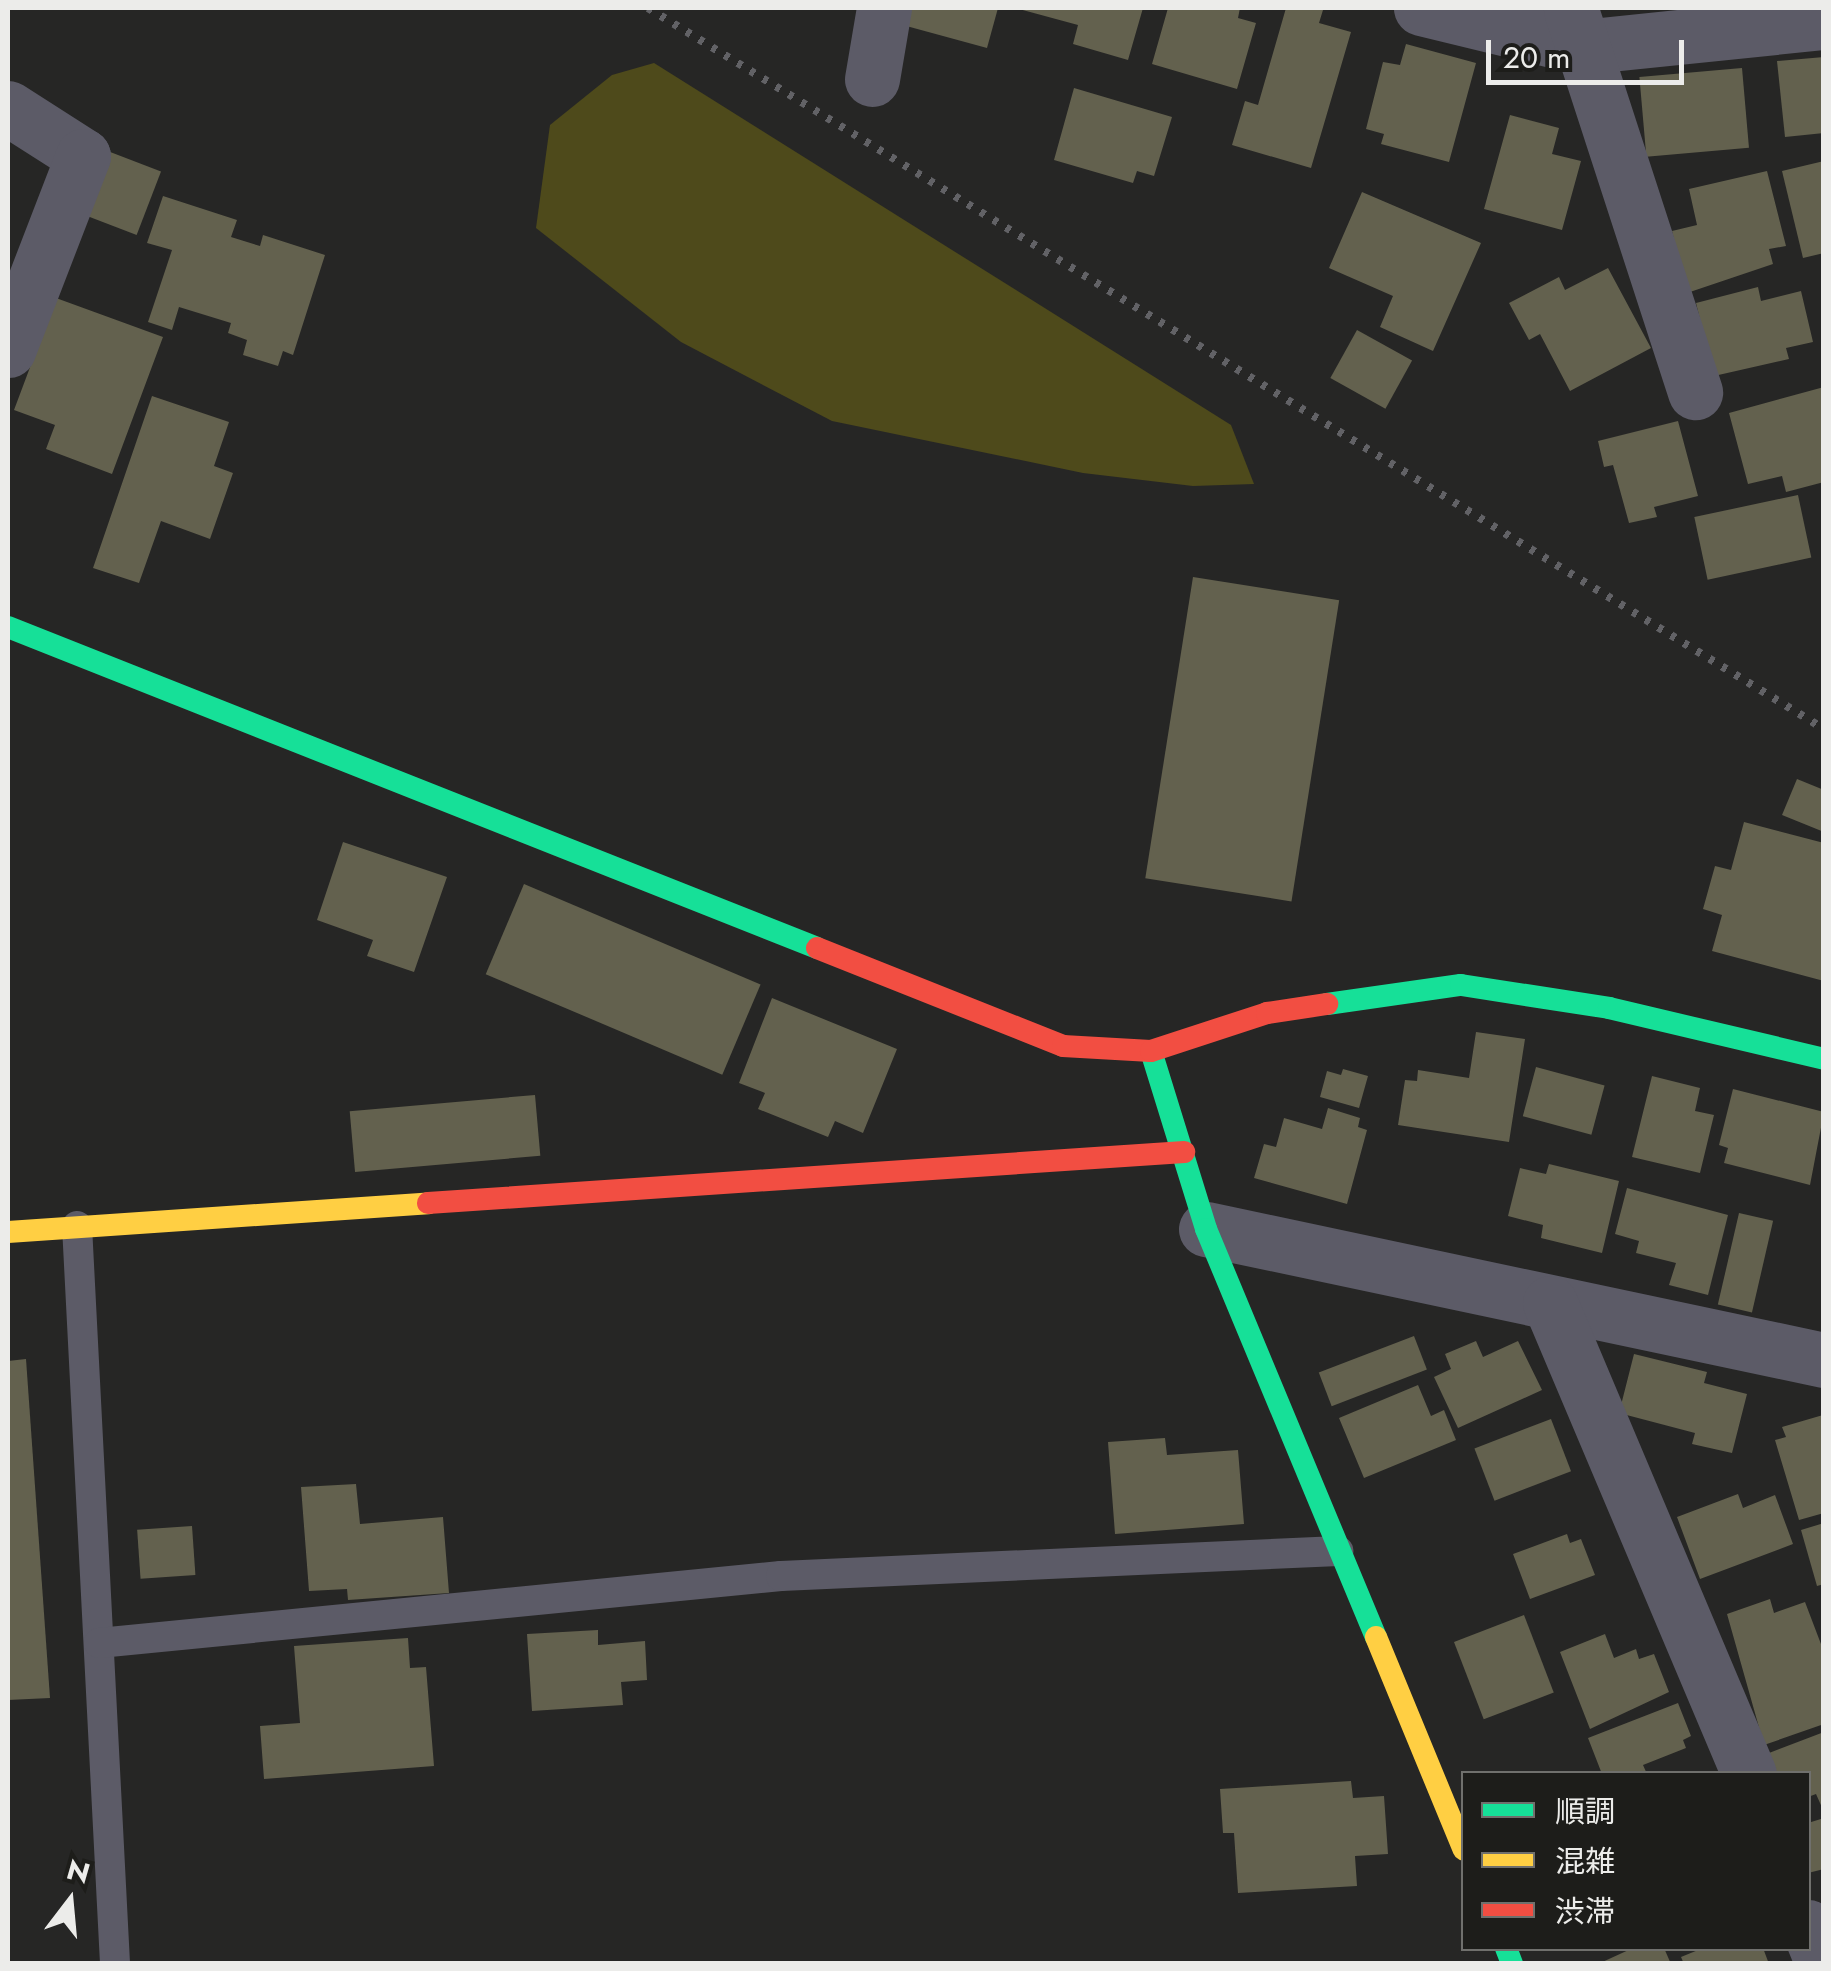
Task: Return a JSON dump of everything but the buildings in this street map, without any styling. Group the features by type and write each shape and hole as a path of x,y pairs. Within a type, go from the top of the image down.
{"street":[{"path":"872,79 884,8"},
{"path":"1421,8 1576,27 1824,22"},
{"path":"1576,27 1695,392"},
{"path":"8,108 83,156 8,350"},
{"path":"8,627 1063,1046 1151,1050 1268,1013 1460,985 1609,1008 1824,1059"},
{"path":"1151,1050 1206,1229 1461,1843"},
{"path":"8,1232 1184,1152"},
{"path":"1206,1229 1824,1360"},
{"path":"1550,1304 1748,1771"},
{"path":"1811,1935 1822,1964"}],"lane":[{"path":"76,1226 114,1964"},
{"path":"99,1643 781,1576 1338,1552"}],"shaded area":[{"path":"654,63 1231,425 1254,484 1193,486 1083,473 832,421 681,342 536,228 550,125 612,75"}],"railway":[{"path":"648,8 1824,729"}],"traffic: fast":[{"path":"8,627 817,948"},
{"path":"1327,1004 1461,985 1609,1008 1824,1059"},
{"path":"1151,1051 1206,1229 1376,1637"},
{"path":"1507,1951 1512,1964"}],"traffic: slow":[{"path":"8,1232 428,1203"},
{"path":"1376,1637 1461,1843"}],"traffic: jam":[{"path":"817,948 1063,1046 1151,1051 1267,1013 1327,1004"},
{"path":"428,1203 1184,1152"}]}
